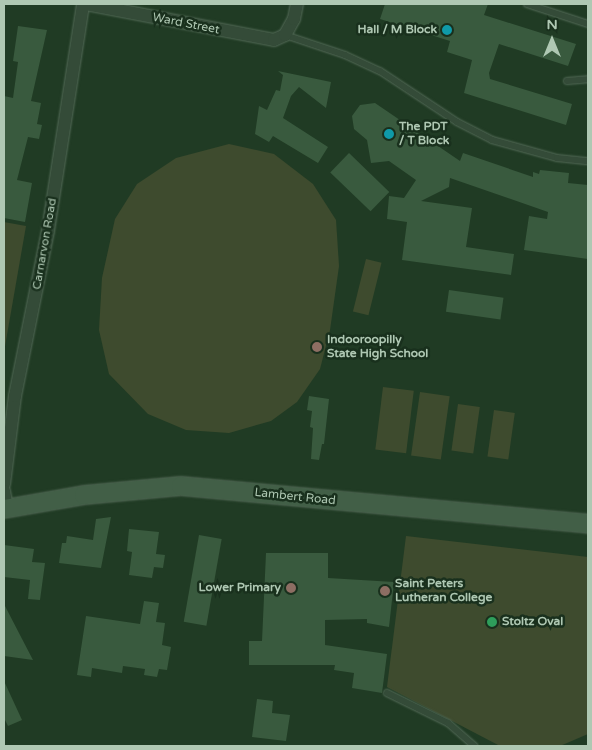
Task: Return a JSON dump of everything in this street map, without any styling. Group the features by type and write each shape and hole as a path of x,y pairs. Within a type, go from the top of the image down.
{"main road":[{"name":"Lambert Road","path":"6,509 84,495 181,486 588,524"}],"street":[{"name":"Ward Street","path":"85,4 261,39 274,40 285,35"},
{"name":"Carnarvon Road","path":"4,484 15,396 48,231 85,4"},
{"path":"285,35 294,19 297,4"},
{"path":"4,491 6,509"}],"lane":[{"path":"527,4 588,24"},
{"path":"285,35 305,44 345,55 380,71 457,122 492,140 561,159 588,161"},
{"path":"567,81 588,79"},
{"path":"387,693 448,723 474,746"}],"green space":[{"path":"229,144 274,154 313,184 336,220 339,266 330,330 320,369 297,402 271,421 229,433 186,430 148,414 109,374 99,330 102,278 115,219 137,184 176,158"},
{"path":"4,222 26,226 4,352"},
{"path":"366,259 382,263 368,315 353,311"},
{"path":"383,387 414,391 406,453 375,450"},
{"path":"420,392 450,396 441,460 411,455"},
{"path":"458,404 480,407 473,454 451,451"},
{"path":"494,410 515,413 508,459 487,457"},
{"name":"Stoltz Oval","path":"406,536 588,557 588,734 560,746 500,746 387,687"}],"building":[{"path":"385,4 488,4 484,15 576,44 568,66 499,44 489,73 490,79 572,104 566,125 464,93 472,60 447,52 450,41 380,19"},
{"path":"18,26 47,30 31,101 41,103 37,124 42,125 39,139 28,137 17,180 32,183 25,222 4,218 4,96 13,98 18,62 13,61"},
{"path":"278,71 331,82 326,108 299,87 291,96 283,118 328,147 318,163 273,136 269,142 255,134 259,106 267,110 276,90 280,91 283,75"},
{"path":"375,103 460,161 463,153 533,177 533,172 539,174 540,170 569,173 568,183 588,185 588,259 524,250 529,216 547,219 548,212 450,178 449,187 421,201 472,208 466,247 514,254 511,275 402,260 407,222 387,219 389,196 404,198 416,180 389,161 371,163 367,140 354,129 352,116 360,105"},
{"path":"349,153 389,192 371,211 330,172"},
{"path":"449,290 503,298 500,319 446,312"},
{"path":"309,396 329,399 324,444 322,444 319,460 311,459 313,428 310,427 312,411 307,410"},
{"path":"111,517 101,568 59,563 62,543 66,543 67,536 93,540 96,519"},
{"path":"129,529 159,532 156,554 165,555 163,568 154,567 152,578 129,575 132,552 127,551"},
{"path":"199,535 222,539 206,626 184,622"},
{"path":"4,545 34,549 32,562 45,563 40,600 28,599 30,580 4,577"},
{"path":"266,553 328,553 328,578 394,582 389,627 367,623 367,619 325,620 325,645 387,654 382,693 352,688 354,673 334,670 335,665 249,665 249,641 262,641"},
{"path":"144,601 159,603 156,622 165,623 162,645 171,647 167,670 159,669 157,677 144,675 145,669 123,666 122,673 92,668 91,677 77,675 86,616 140,624"},
{"path":"4,604 20,635 33,660 4,656"},
{"path":"4,681 22,720 8,726 4,718"},
{"path":"257,699 273,701 272,713 290,715 286,741 252,737"}],"place":[{"name":"Hall / M Block","path":"447,30"},
{"name":"The PDT / T Block","path":"389,134"},
{"name":"Indooroopilly State High School","path":"317,347"},
{"name":"Lower Primary","path":"291,588"},
{"name":"Saint Peters Lutheran College","path":"385,591"},
{"name":"Stoltz Oval","path":"492,622"}]}
